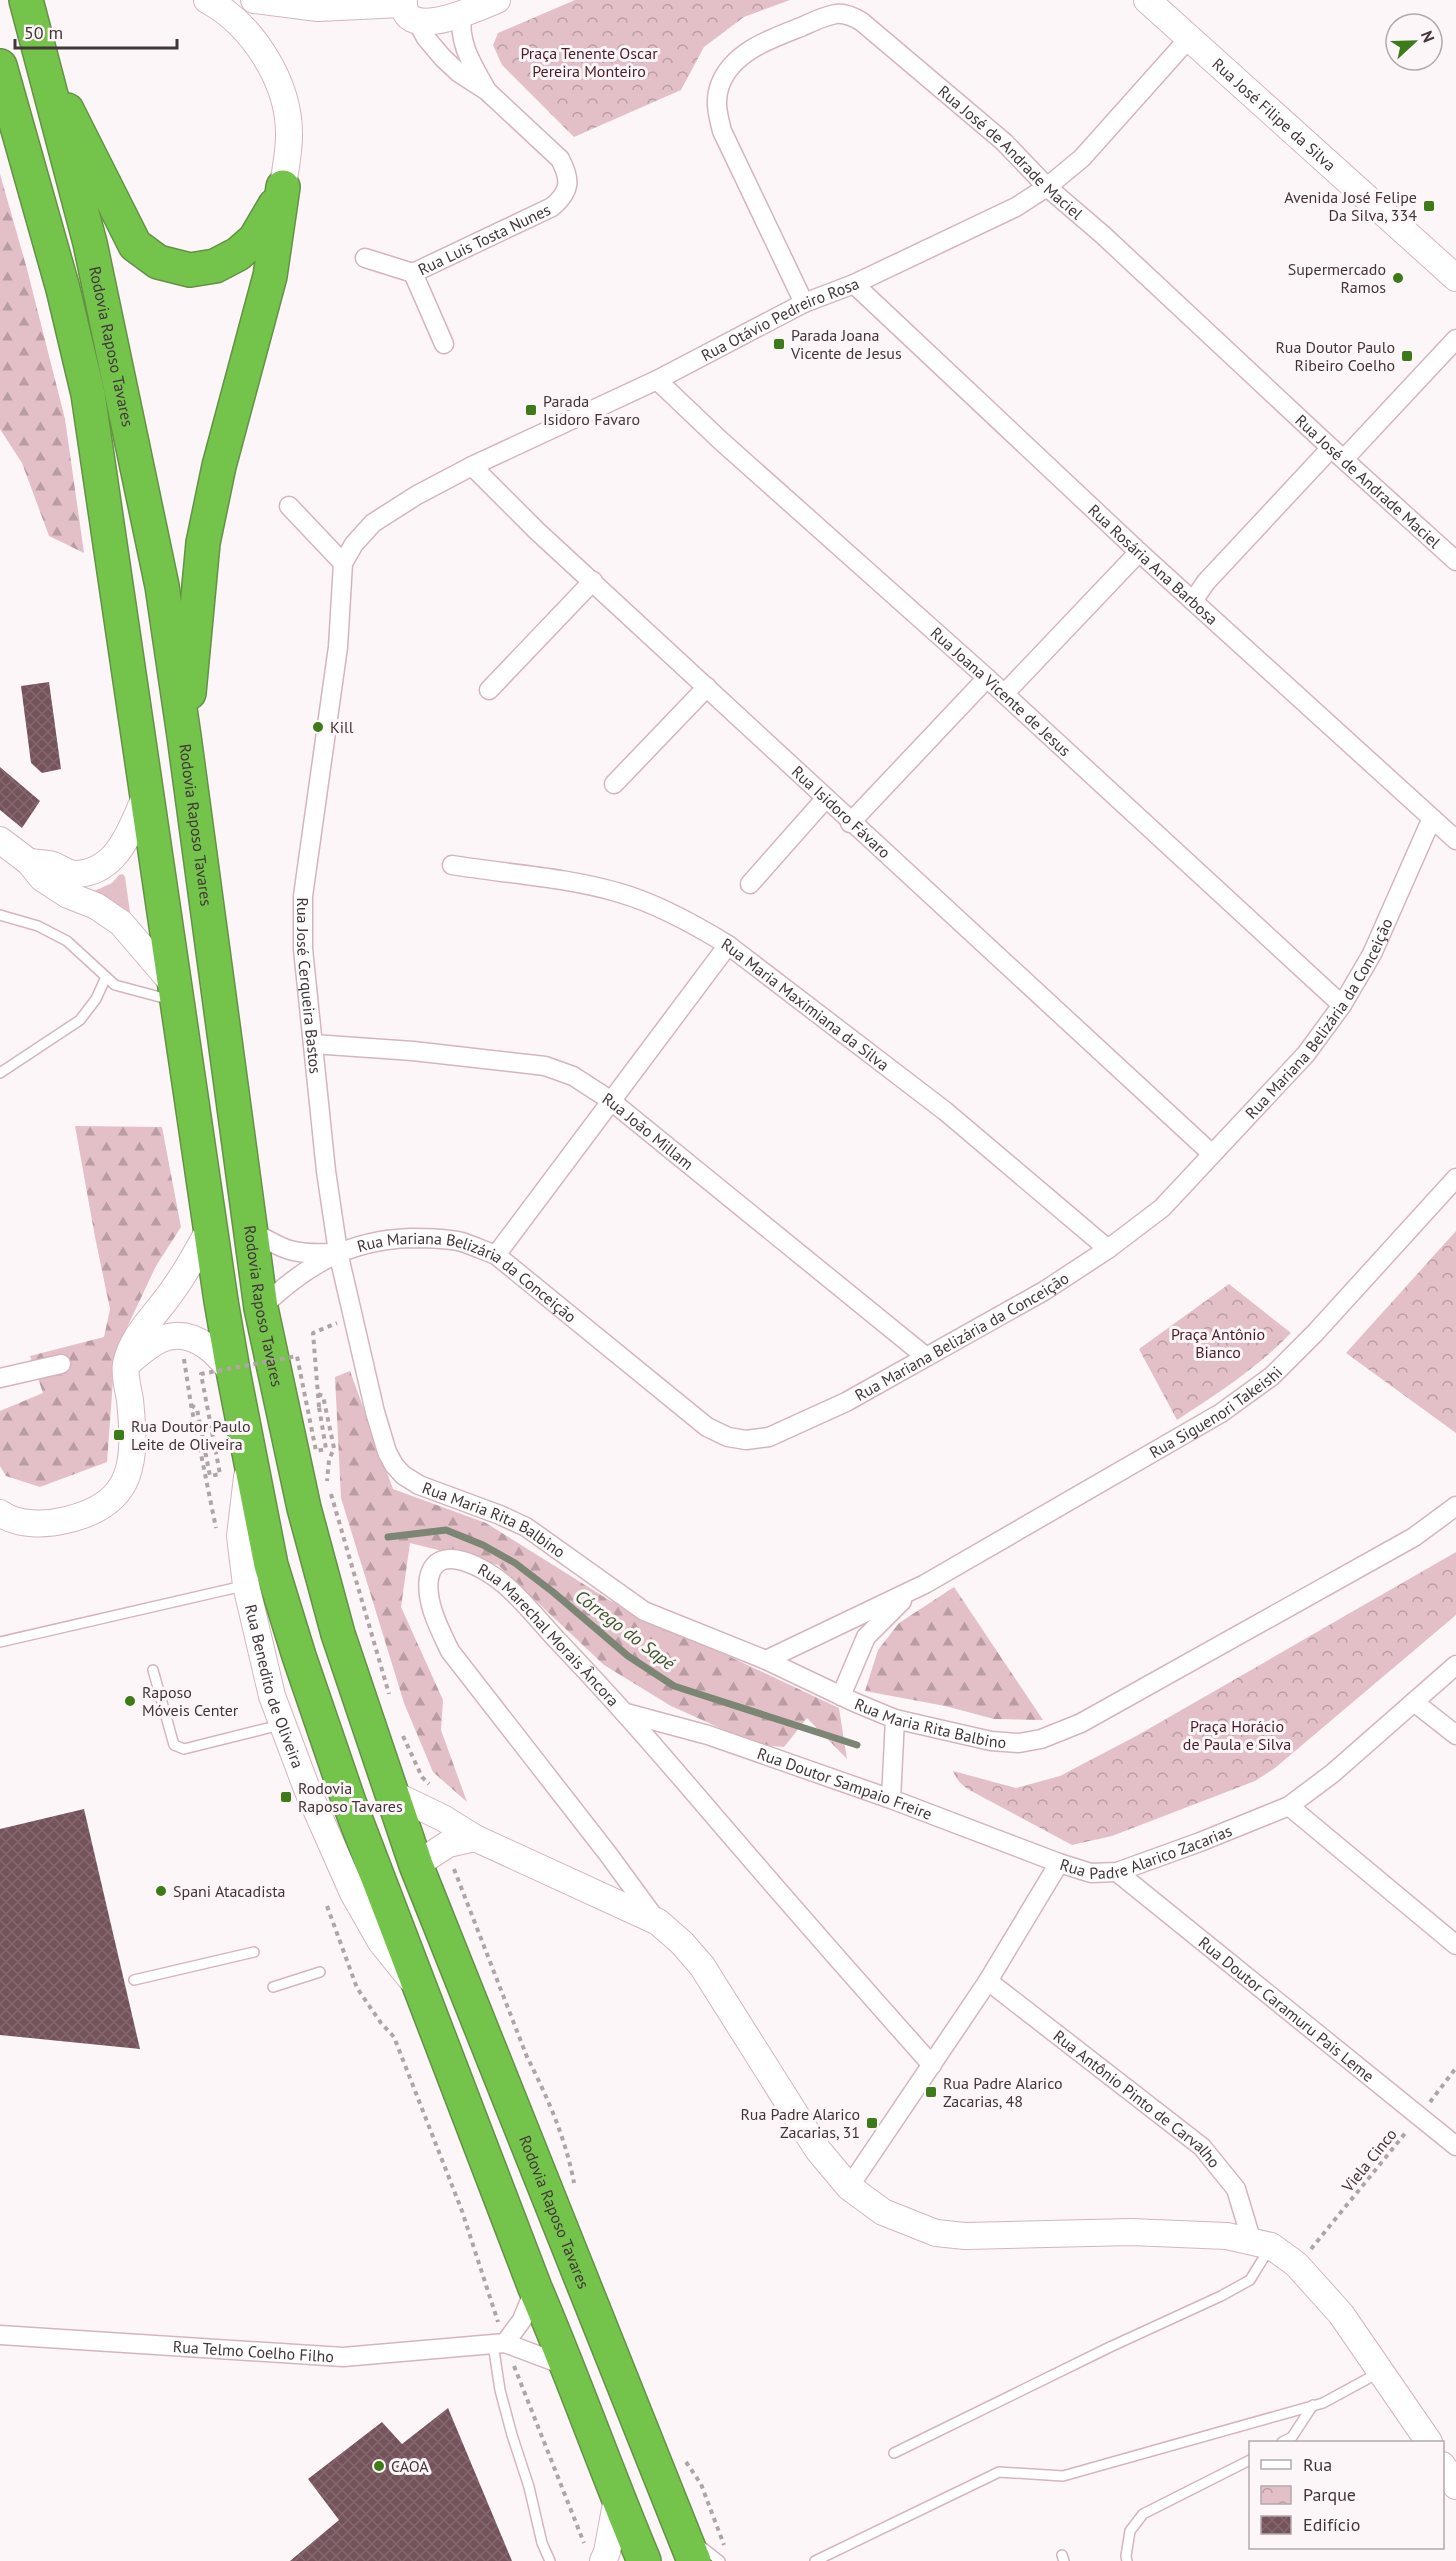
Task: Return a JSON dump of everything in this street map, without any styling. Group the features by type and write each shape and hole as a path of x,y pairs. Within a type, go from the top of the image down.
{"highway":[{"name":"Rodovia Raposo Tavares","path":"26,0 90,243 162,586 261,1308 304,1508 338,1634 416,1865 694,2561"},
{"path":"40,59 96,164 119,216 135,244 158,262 190,270 215,266 238,255 255,239 272,213 283,187"},
{"path":"0,66 63,289 88,394 210,1228 234,1376 271,1565 299,1656 349,1802 536,2288 569,2367 617,2498 644,2561"},
{"path":"184,736 203,543 219,466 270,276 283,187"}],"main road":[{"path":"207,0 242,27 268,60 284,98 290,135 283,187"},
{"path":"254,0 318,8 408,8 433,22 462,14 496,0"},
{"name":"Rua José Filipe da Silva","path":"1147,0 1190,36 1456,278"},
{"path":"29,862 51,865 72,874 88,872 108,862 121,850 146,795"},
{"path":"0,840 29,862 42,878 68,895 96,906 121,923 176,994"},
{"path":"0,1513 37,1525 68,1520 94,1510 112,1498 126,1482 132,1463 133,1433 125,1365 136,1340 175,1288 210,1228"},
{"path":"125,1365 146,1348 165,1337 183,1337 205,1346 220,1356 234,1376"},
{"name":"Rua Benedito de Oliveira","path":"249,1455 240,1536 246,1585 272,1696 307,1789 353,1893 381,1942 423,1994"},
{"path":"393,1794 443,1818 467,1839 658,1922 682,1943 702,1966 818,2150 849,2187 883,2212 910,2225 936,2233 965,2236 1131,2232 1227,2236 1261,2244 1296,2264 1341,2314 1428,2441"},
{"path":"416,1865 438,1849 467,1839"},
{"path":"602,2556 617,2498"}],"street":[{"path":"408,8 426,38 443,58 459,73 487,91"},
{"path":"462,14 460,30 463,45 487,91"},
{"name":"Rua José de Andrade Maciel","path":"804,303 722,131 716,105 720,85 729,68 761,43 825,17 837,14 849,15 862,22 1004,142 1047,187 1112,243 1456,561"},
{"name":"Rua Otávio Pedreiro Rosa","path":"343,563 354,544 373,523 389,510 472,466 657,380 804,303 854,284 1016,207 1047,187 1082,158 1190,36"},
{"name":"Rua Luis Tosta Nunes","path":"365,258 413,273 552,207 563,198 567,189 566,171 560,159 487,91"},
{"path":"413,273 444,344"},
{"name":"Rua Rosária Ana Barbosa","path":"854,284 1139,552 1456,840"},
{"path":"1193,601 1206,582 1456,339"},
{"name":"Rua Joana Vicente de Jesus","path":"657,380 720,440 987,678 1342,1005"},
{"name":"Rua Isidoro Fávaro","path":"472,466 537,531 826,798 850,823 1212,1154"},
{"path":"289,506 343,563"},
{"path":"1004,694 1139,552"},
{"name":"Rua José Cerqueira Bastos","path":"343,563 338,646 303,896 303,949 326,1171 338,1252 351,1317 387,1452 403,1475"},
{"path":"489,690 593,581"},
{"path":"850,823 987,678"},
{"path":"614,784 707,687"},
{"path":"750,884 826,798"},
{"name":"Rua Mariana Belizária da Conceição","path":"250,1230 291,1252 306,1255 338,1252 389,1239 429,1238 461,1242 496,1255 707,1427 728,1437 746,1440 769,1437 846,1402 1044,1291 1108,1249 1162,1208 1306,1054 1342,1005 1372,954 1432,818"},
{"name":"Rua Maria Maximiana da Silva","path":"452,865 588,885 621,893 683,919 728,945 945,1111 1108,1249"},
{"path":"496,1255 728,945"},
{"name":"Rua João Millam","path":"312,1044 413,1051 545,1066 573,1076 610,1100 925,1356"},
{"name":"Rua Siguenori Takeishi","path":"766,1660 925,1584 1221,1413 1272,1376 1456,1178"},
{"name":"Rua Mariana Belizária da Conceição","path":"261,1308 298,1275 338,1252"},
{"path":"0,1378 61,1364"},
{"name":"Rua Maria Rita Balbino","path":"403,1475 419,1485 526,1527 644,1611 766,1660 895,1719 991,1741 1019,1743 1041,1739 1081,1723 1414,1537 1456,1506"},
{"name":"Rua Marechal Morais Âncora","path":"658,1922 450,1651 437,1623 429,1593 429,1577 435,1566 447,1559 461,1559 479,1567 504,1584 626,1713 805,1923 932,2065"},
{"name":"Rua Siguenori Takeishi","path":"841,1696 866,1637 890,1611 925,1584"},
{"name":"Rua Padre Alarico Zacarias","path":"849,2187 988,1981 1059,1863 1091,1873 1117,1872 1181,1850 1289,1806 1333,1773 1456,1665"},
{"path":"1414,1702 1456,1735"},
{"name":"Rua Doutor Sampaio Freire","path":"626,1713 708,1735 891,1799 1059,1863"},
{"path":"891,1799 895,1719"},
{"path":"1289,1806 1456,1945"},
{"name":"Rua Doutor Caramuru Pais Leme","path":"1117,1872 1456,2146"},
{"name":"Rua Antônio Pinto de Carvalho","path":"988,1981 1202,2147 1236,2189 1261,2244"},
{"path":"499,2344 522,2320 536,2288"},
{"name":"Rua Telmo Coelho Filho","path":"0,2335 343,2357 499,2344 569,2367"}],"lane":[{"path":"0,915 38,926 67,941 115,985 176,994"},
{"path":"0,1073 80,1020 96,999 106,977"},
{"path":"0,1642 246,1585"},
{"path":"153,1670 174,1745 184,1749 283,1724"},
{"path":"134,1980 254,1952"},
{"path":"273,1988 320,1972"},
{"path":"894,2453 1250,2280 1261,2244"},
{"path":"499,2344 500,2390 529,2487 542,2543 550,2561"},
{"path":"815,2561 999,2472 1063,2476 1323,2403 1380,2372"},
{"path":"1284,2441 1292,2437 1313,2405"},
{"path":"1127,2561 1130,2531 1143,2514 1249,2461"},
{"path":"682,2530 720,2561"}],"path":[{"path":"191,1405 197,1409 210,1476 220,1474 201,1374 297,1356 316,1451 326,1449 319,1407 313,1333 351,1317"},
{"path":"183,1337 191,1405 219,1540"},
{"path":"318,1394 323,1396 334,1448 327,1482"},
{"path":"330,1492 393,1705"},
{"path":"399,1726 422,1777 435,1789"},
{"path":"467,1839 453,1867 526,2056 564,2141 576,2191"},
{"path":"327,1906 357,1988 381,2023 394,2037 462,2211 499,2344 602,2556"},
{"name":"Viela Cinco","path":"1296,2264 1322,2238 1456,2068"},
{"path":"684,2459 701,2484 727,2551"}],"green space":[{"name":"Praça Tenente Oscar Pereira Monteiro","path":"575,0 790,0 744,17 704,47 681,90 574,137 502,65 493,45 498,33"},
{"path":"0,174 65,419 84,553 49,536 22,463 0,429"},
{"path":"123,874 130,912 128,918 92,892 112,883"},
{"path":"75,1126 162,1127 181,1227 156,1266 115,1353 107,1462 40,1487 6,1476 0,1466 0,1411 43,1393 30,1356 104,1337 110,1309"},
{"path":"1456,1231 1456,1433 1346,1353"},
{"name":"Praça Antônio Bianco","path":"1229,1284 1291,1333 1251,1369 1177,1420 1139,1349"},
{"path":"350,1371 393,1489 486,1523 609,1600 839,1708 847,1759 807,1718 784,1747 758,1745 671,1706 604,1665 498,1565 410,1543 401,1607 443,1700 441,1730 467,1802 433,1772 404,1703 341,1498 335,1377"},
{"name":"Praça Horácio de Paula e Silva","path":"1456,1552 1456,1615 1275,1768 1255,1781 1112,1836 1072,1845 969,1790 958,1781 953,1771 1016,1788 1060,1776 1138,1735"},
{"path":"954,1587 1043,1720 994,1719 945,1706 865,1691 878,1650 899,1623"}],"building":[{"path":"49,682 61,769 42,773 31,763 21,686"},
{"path":"0,767 40,801 22,828 0,810"},
{"path":"84,1809 140,2049 0,2035 0,1829"},
{"path":"448,2408 512,2561 290,2561 339,2520 308,2479 382,2422 402,2444"}],"waterway":[{"name":"Córrego do Sapé","path":"388,1537 446,1530 483,1545 515,1563 628,1656 674,1686 857,1745"}],"place":[{"name":"Avenida José Felipe Da Silva, 334","path":"1429,206"},
{"name":"Supermercado Ramos","path":"1398,278"},
{"name":"Parada Joana Vicente de Jesus","path":"779,344"},
{"name":"Rua Doutor Paulo Ribeiro Coelho","path":"1407,356"},
{"name":"Parada Isidoro Favaro","path":"531,410"},
{"name":"Kill","path":"318,727"},
{"name":"Rua Doutor Paulo Leite de Oliveira","path":"119,1435"},
{"name":"Raposo Móveis Center","path":"130,1701"},
{"name":"Rodovia Raposo Tavares","path":"286,1797"},
{"name":"Spani Atacadista","path":"161,1891"},
{"name":"Rua Padre Alarico Zacarias, 48","path":"931,2092"},
{"name":"Rua Padre Alarico Zacarias, 31","path":"872,2123"},
{"name":"CAOA","path":"379,2466"}]}
